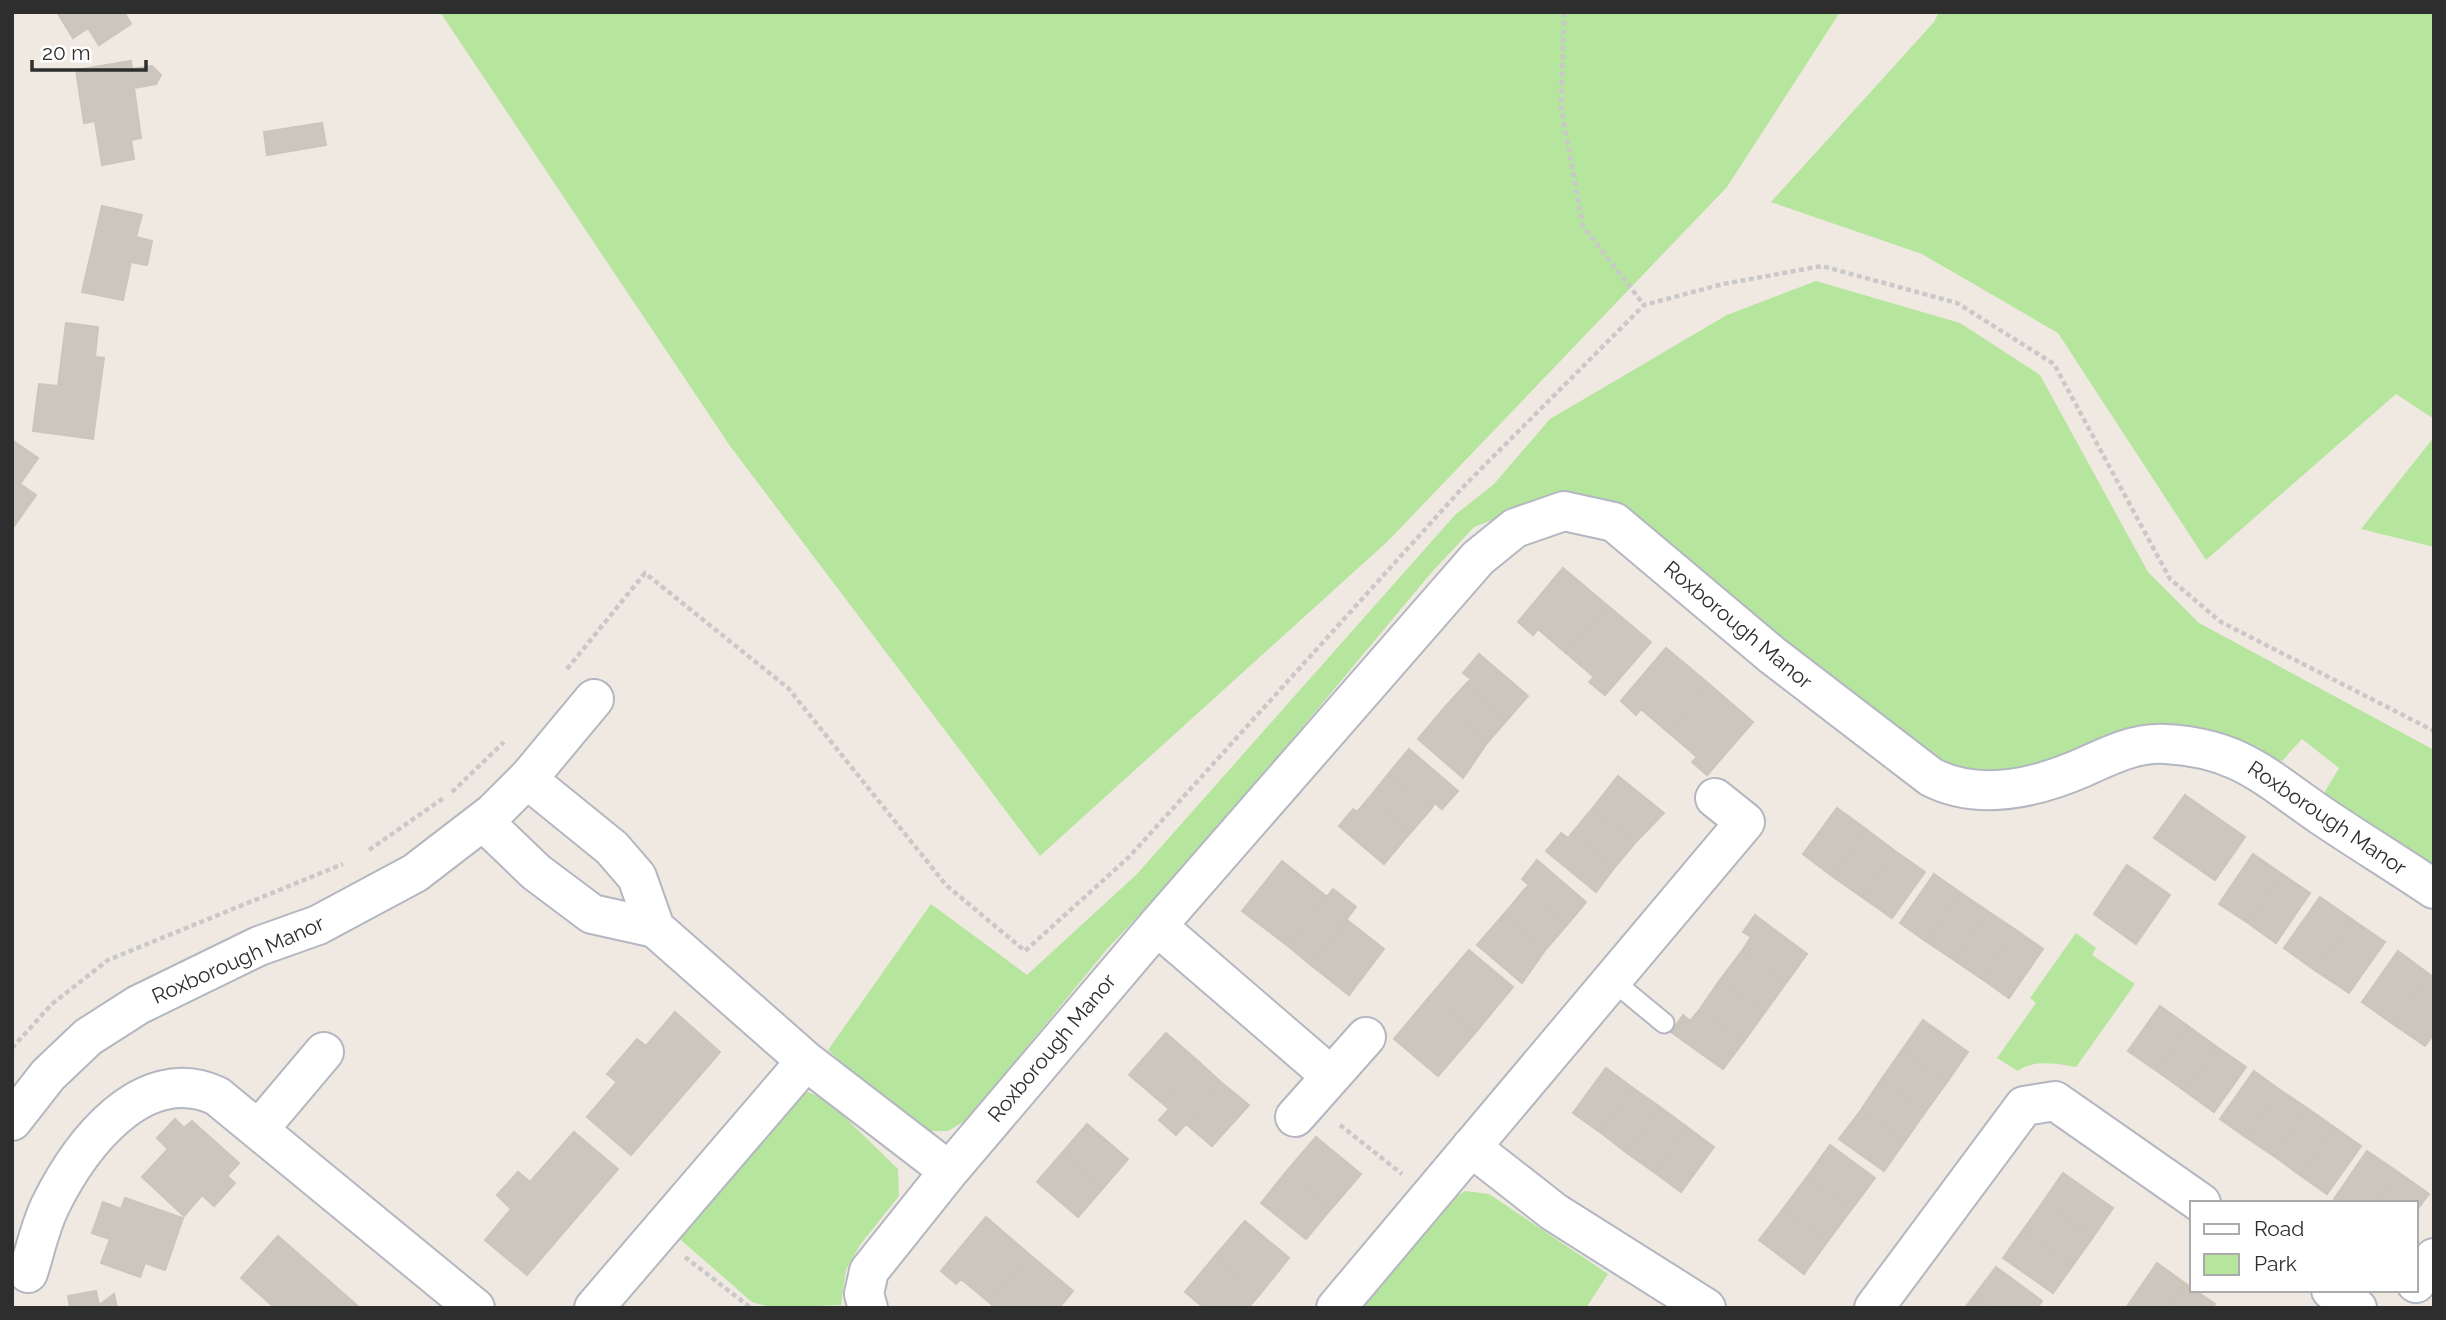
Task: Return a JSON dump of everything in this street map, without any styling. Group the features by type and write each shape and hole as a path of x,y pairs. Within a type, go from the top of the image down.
{"street":[{"name":"Roxborough Manor","path":"868,1308 864,1294 869,1271 949,1171 1157,926 1478,558 1515,528 1564,511 1614,522 1803,680 1931,777 1950,787 2001,792 2056,779 2127,748 2164,744 2225,753 2259,769 2321,815 2434,889"},
{"name":"Roxborough Manor","path":"12,1121 48,1074 98,1031 197,974 259,946 318,925 415,873 483,821 527,779 594,699"},
{"path":"527,779 620,857 637,877 655,928"},
{"path":"1336,1308 1745,821 1715,798"},
{"path":"483,821 536,872 592,914 655,928 806,1061 949,1171"},
{"path":"1157,926 1312,1098 1366,1037"},
{"path":"259,1129 324,1052"},
{"path":"594,1308 806,1061"},
{"path":"27,1273 50,1208 77,1160 101,1129 129,1105 163,1088 200,1088 217,1096 259,1129 475,1308"},
{"path":"1874,1308 2024,1106 2055,1101 2198,1201"},
{"path":"1471,1147 1554,1212 1706,1308"},
{"path":"2418,1280 2434,1258"},
{"path":"2334,1292 2357,1308"},
{"path":"2399,1308 2410,1292"}],"lane":[{"path":"1612,980 1664,1023"}],"path":[{"path":"1564,12 1561,107 1583,226 1644,305"},
{"path":"562,675 645,573 788,688 946,885 1025,951 1129,857 1465,485 1644,305 1723,285 1822,265 1957,303 2054,364 2170,579 2221,622 2434,731"},
{"path":"359,858 452,792 511,735"},
{"path":"12,1048 52,1004 108,960 347,863"},
{"path":"1312,1098 1429,1197"},
{"path":"657,1235 751,1308"}],"green space":[{"path":"440,12 1840,12 1727,187 1388,541 1040,856 730,446"},
{"path":"1939,12 2434,12 2434,419 2396,394 2206,560 2058,333 1922,254 1771,202 1934,22"},
{"path":"1816,281 1960,323 2040,375 2148,572 2199,623 2434,750 2434,869 2324,793 2339,768 2302,739 2282,761 2205,728 2160,727 2109,733 2044,767 1989,776 1944,764 1866,710 1624,515 1521,509 1474,527 1431,573 1194,857 1107,949 968,1119 948,1131 917,1131 828,1050 931,904 1027,975 1137,874 1455,515 1494,484 1550,419 1727,315"},
{"path":"2434,437 2434,547 2361,529"},
{"path":"2076,933 2096,948 2092,955 2135,984 2076,1067 2038,1064 2018,1071 1997,1058 2036,1003 2030,998"},
{"path":"808,1092 827,1100 898,1169 899,1196 860,1245 846,1270 841,1305 773,1308 752,1302 674,1234 793,1099"},
{"path":"1465,1191 1489,1194 1608,1274 1586,1308 1362,1308 1448,1202"}],"building":[{"path":"57,12 124,12 131,24 99,45 88,28 73,38"},
{"path":"131,61 132,69 152,66 161,75 156,84 134,88 141,138 131,140 134,159 102,165 95,121 84,123 76,70"},
{"path":"322,123 326,145 267,155 264,132"},
{"path":"102,206 142,215 136,237 152,241 147,265 131,262 123,300 82,292"},
{"path":"66,323 98,327 95,357 104,358 93,439 33,431 39,384 58,386"},
{"path":"12,440 38,458 20,484 36,495 12,529"},
{"path":"1563,568 1607,605 1566,653 1538,629 1533,635 1518,622"},
{"path":"1607,605 1651,642 1605,695 1589,682 1594,677 1566,653"},
{"path":"1666,648 1709,684 1669,733 1641,709 1636,715 1621,701"},
{"path":"1479,654 1528,696 1507,720 1466,684 1471,679 1463,673"},
{"path":"1466,684 1507,720 1487,743 1445,707"},
{"path":"1709,684 1753,722 1707,775 1692,762 1697,757 1669,733"},
{"path":"1445,707 1487,743 1463,778 1418,739"},
{"path":"1409,749 1458,791 1442,809 1435,803 1431,809 1389,773"},
{"path":"1389,773 1431,809 1411,832 1369,798"},
{"path":"1618,776 1664,813 1635,843 1592,809"},
{"path":"2185,795 2245,837 2215,880 2154,838"},
{"path":"1369,798 1411,832 1384,864 1339,826 1353,809 1357,812"},
{"path":"1837,808 1866,829 1832,876 1803,854"},
{"path":"1592,809 1635,843 1615,867 1572,833"},
{"path":"1866,829 1895,851 1862,897 1832,876"},
{"path":"1561,833 1568,838 1572,833 1615,867 1596,892 1546,851"},
{"path":"1895,851 1925,872 1892,918 1862,897"},
{"path":"2253,854 2282,874 2248,923 2219,904"},
{"path":"1537,860 1586,902 1566,926 1524,890 1529,885 1522,879"},
{"path":"1282,861 1327,897 1288,946 1242,911"},
{"path":"2127,865 2170,895 2136,944 2094,914"},
{"path":"1934,874 1961,893 1927,942 1900,923"},
{"path":"2282,874 2310,893 2276,943 2248,923"},
{"path":"1333,889 1356,907 1311,965 1288,946"},
{"path":"1524,890 1566,926 1546,949 1504,914"},
{"path":"1961,893 1989,912 1954,960 1927,942"},
{"path":"2320,897 2353,920 2316,971 2284,948"},
{"path":"1989,912 2016,930 1982,979 1954,960"},
{"path":"1504,914 1546,949 1522,983 1477,945"},
{"path":"1755,915 1807,954 1786,983 1742,951 1751,937 1743,932"},
{"path":"1347,920 1384,949 1349,995 1311,965"},
{"path":"2353,920 2385,942 2349,993 2316,971"},
{"path":"2016,930 2043,949 2009,998 1982,979"},
{"path":"1469,950 1513,987 1475,1033 1430,996"},
{"path":"1742,951 1786,983 1765,1012 1720,980"},
{"path":"2398,951 2429,974 2393,1024 2362,1002"},
{"path":"2429,974 2434,977 2434,1034 2425,1046 2393,1024"},
{"path":"1720,980 1765,1012 1744,1041 1700,1009"},
{"path":"1430,996 1475,1033 1438,1076 1394,1039"},
{"path":"2160,1006 2188,1026 2157,1071 2128,1051"},
{"path":"1700,1009 1744,1041 1723,1069 1671,1032 1683,1015 1690,1021"},
{"path":"675,1012 720,1052 631,1155 587,1117 617,1082 607,1074 637,1039 646,1046"},
{"path":"1923,1020 1968,1052 1947,1082 1902,1050"},
{"path":"2188,1026 2217,1047 2185,1091 2157,1071"},
{"path":"1166,1033 1198,1061 1161,1102 1129,1075"},
{"path":"2217,1047 2246,1067 2214,1112 2185,1091"},
{"path":"1902,1050 1947,1082 1926,1111 1881,1080"},
{"path":"1198,1061 1222,1083 1176,1135 1159,1120 1169,1109 1161,1102"},
{"path":"1606,1068 1633,1088 1600,1132 1573,1113"},
{"path":"2254,1071 2280,1090 2247,1138 2220,1119"},
{"path":"1881,1080 1926,1111 1905,1141 1861,1110"},
{"path":"1222,1083 1249,1105 1212,1146 1186,1124"},
{"path":"1633,1088 1660,1107 1627,1153 1600,1132"},
{"path":"2280,1090 2307,1108 2274,1156 2247,1138"},
{"path":"1660,1107 1687,1127 1654,1172 1627,1153"},
{"path":"2307,1108 2334,1127 2300,1175 2274,1156"},
{"path":"1861,1110 1905,1141 1884,1171 1839,1139"},
{"path":"175,1119 184,1128 192,1121 239,1163 227,1176 235,1183 214,1206 202,1195 184,1216 142,1177 168,1149 157,1138"},
{"path":"1087,1124 1128,1159 1103,1188 1062,1153"},
{"path":"1687,1127 1714,1147 1681,1192 1654,1172"},
{"path":"2334,1127 2361,1146 2327,1194 2300,1175"},
{"path":"574,1132 618,1169 527,1275 485,1240 511,1209 497,1195 518,1172 530,1182"},
{"path":"1316,1137 1361,1174 1331,1209 1286,1172"},
{"path":"1830,1145 1875,1178 1851,1210 1807,1177"},
{"path":"2367,1151 2398,1172 2378,1201 2334,1199"},
{"path":"1062,1153 1103,1188 1078,1217 1037,1182"},
{"path":"1286,1172 1331,1209 1306,1239 1261,1203"},
{"path":"2398,1172 2429,1194 2418,1208 2418,1201 2378,1201"},
{"path":"2063,1173 2113,1208 2093,1237 2043,1202"},
{"path":"1807,1177 1851,1210 1827,1242 1783,1209"},
{"path":"125,1198 183,1218 165,1270 145,1263 140,1277 101,1263 110,1239 92,1233 103,1202 121,1209"},
{"path":"2043,1202 2093,1237 2073,1265 2023,1230"},
{"path":"1783,1209 1827,1242 1804,1274 1759,1240"},
{"path":"986,1217 1029,1254 989,1302 961,1279 956,1284 941,1271"},
{"path":"1245,1221 1289,1258 1260,1294 1215,1256"},
{"path":"2023,1230 2073,1265 2053,1293 2003,1258"},
{"path":"278,1236 360,1308 275,1308 241,1278"},
{"path":"1029,1254 1073,1291 1059,1308 995,1308 989,1302"},
{"path":"1215,1256 1260,1294 1248,1308 1204,1308 1185,1292"},
{"path":"2157,1263 2186,1284 2169,1308 2126,1308"},
{"path":"1996,1267 2042,1301 2037,1308 1989,1308 1974,1296"},
{"path":"2186,1284 2190,1287 2190,1292 2198,1292 2215,1304 2212,1308 2169,1308"},
{"path":"96,1291 99,1305 114,1294 117,1308 70,1308 68,1296"},
{"path":"1974,1296 1989,1308 1965,1308"}]}
